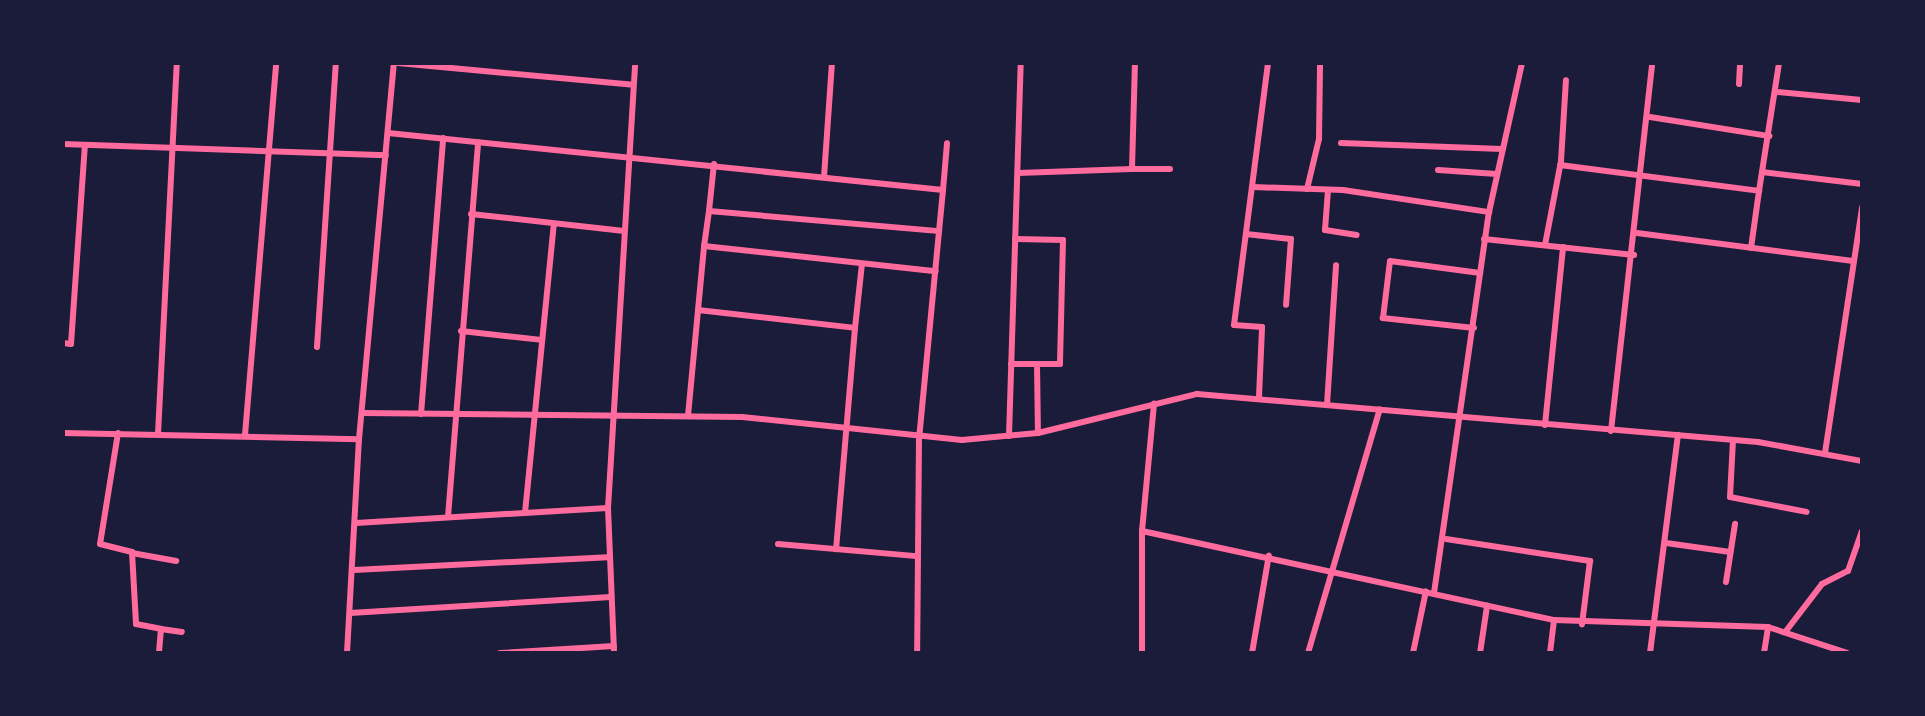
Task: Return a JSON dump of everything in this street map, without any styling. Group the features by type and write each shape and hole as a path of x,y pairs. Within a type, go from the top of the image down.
{"street":[{"path":"158,434 177,63"},
{"path":"244,435 276,63"},
{"path":"317,347 336,63"},
{"path":"347,653 354,570 359,439 396,63 633,85"},
{"path":"499,653 614,650 608,508 635,63"},
{"path":"824,177 832,63"},
{"path":"1009,436 1021,63"},
{"path":"1132,169 1135,63"},
{"path":"1259,397 1262,327 1234,324 1268,63"},
{"path":"1307,189 1319,139 1320,63"},
{"path":"1434,593 1446,539 1489,212 1522,63"},
{"path":"1611,431 1644,175 1652,63"},
{"path":"1739,84 1740,63"},
{"path":"1751,248 1777,92 1779,63"},
{"path":"1545,246 1560,165 1566,80"},
{"path":"1777,92 1862,100"},
{"path":"1650,117 1769,136"},
{"path":"388,133 714,164 943,190"},
{"path":"421,414 443,138"},
{"path":"448,517 454,414 478,142"},
{"path":"917,653 919,439 947,143"},
{"path":"1341,143 1503,149"},
{"path":"63,144 171,145 386,155"},
{"path":"63,343 71,344 85,146"},
{"path":"688,416 714,164"},
{"path":"1560,165 1759,191"},
{"path":"1018,173 1170,169"},
{"path":"1438,170 1497,174"},
{"path":"1762,172 1862,184"},
{"path":"1253,187 1328,190 1489,212"},
{"path":"1328,190 1325,230 1357,235"},
{"path":"1825,453 1862,207"},
{"path":"709,211 939,231"},
{"path":"471,214 624,231"},
{"path":"525,513 554,224"},
{"path":"1637,233 1853,261"},
{"path":"1246,234 1291,239 1286,305"},
{"path":"1011,364 1060,364 1063,240 1015,239"},
{"path":"1485,239 1634,255"},
{"path":"704,246 936,271"},
{"path":"1545,425 1563,247"},
{"path":"1474,328 1383,318 1390,261 1480,273"},
{"path":"836,549 844,426 862,264"},
{"path":"1327,405 1336,265"},
{"path":"698,310 855,328"},
{"path":"461,331 542,340"},
{"path":"1037,364 1038,433"},
{"path":"362,414 688,416 903,431 919,439 1038,433 1197,394 1259,397 1733,440 1862,461"},
{"path":"1142,653 1142,531 1154,404"},
{"path":"1308,653 1330,570 1367,469 1380,409"},
{"path":"63,433 359,439"},
{"path":"118,433 100,544 132,554 176,561"},
{"path":"1650,653 1678,435"},
{"path":"1733,440 1730,497 1807,512"},
{"path":"356,523 608,508"},
{"path":"1727,582 1735,524"},
{"path":"1142,531 1269,555 1554,620 1652,627 1769,627 1847,653"},
{"path":"1786,631 1822,584 1848,571 1862,531"},
{"path":"1446,539 1590,561 1582,624"},
{"path":"1666,543 1730,552"},
{"path":"778,544 916,555"},
{"path":"132,554 136,624 182,632"},
{"path":"1252,653 1269,555"},
{"path":"354,570 608,557"},
{"path":"1413,653 1426,591"},
{"path":"350,613 611,597"},
{"path":"1480,653 1487,606"},
{"path":"1550,653 1554,620"},
{"path":"1764,653 1769,627"},
{"path":"159,653 161,629"}]}
